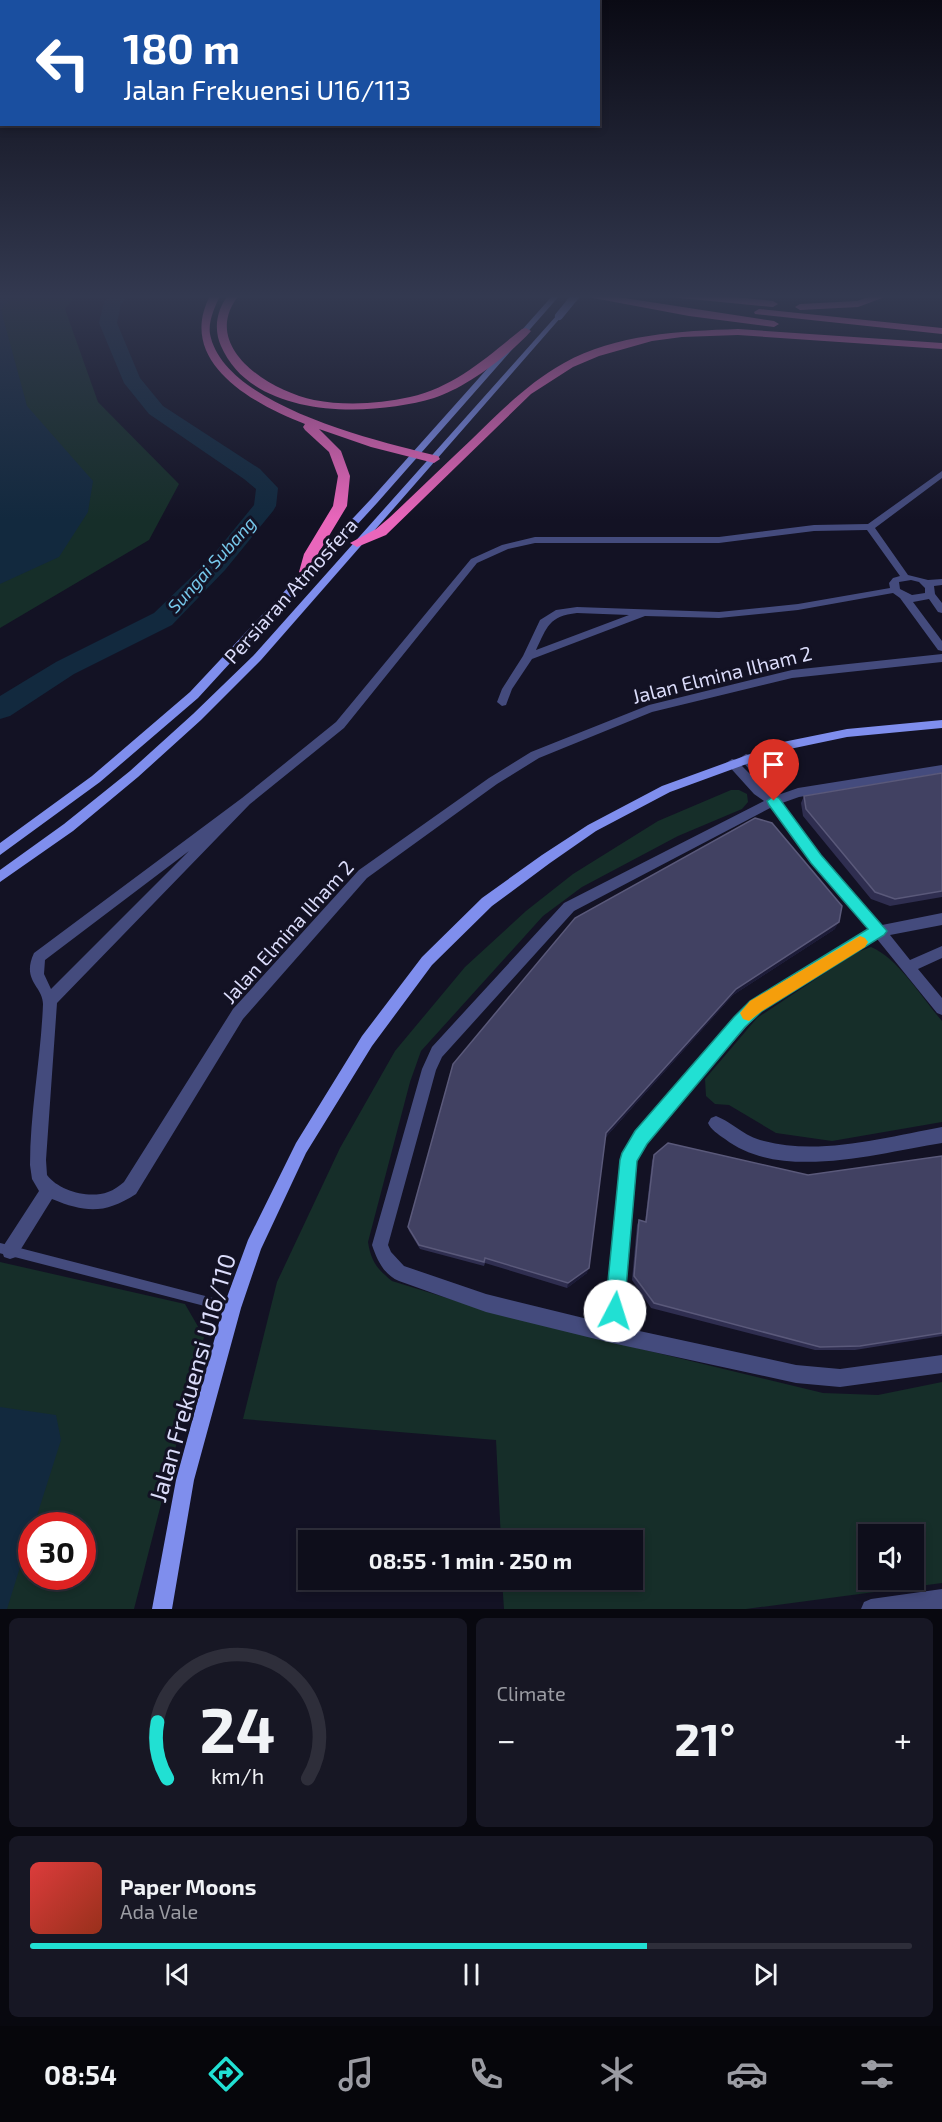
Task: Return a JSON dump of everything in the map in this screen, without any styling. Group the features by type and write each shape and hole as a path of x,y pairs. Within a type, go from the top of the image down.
{"highway":[{"path":"225,369 238,383 290,414 341,436 434,459"},
{"path":"244,369 274,391 298,399 334,406 397,403 434,395 462,380 476,369"},
{"path":"357,543 381,532 394,521 526,392 562,369"},
{"path":"290,414 335,452 344,476 340,506 311,554 306,572"}],"main road":[{"name":"Persiaran Atmosfera","path":"0,850 96,779 168,718 245,642 492,369"},
{"name":"Persiaran Atmosfera","path":"0,877 118,789 207,710 257,658 513,369"},
{"name":"Jalan Frekuensi U16/110","path":"162,1609 185,1480 232,1308 254,1246 301,1149 368,1041 427,961 487,902 591,828 666,789 739,760 819,738 942,724"}],"street":[{"path":"5,1250 49,1190 40,1178 38,1160 50,1000 37,976 36,966 39,957 246,801 340,725 474,561 505,547 535,540 719,540 814,528 870,528 942,474"},
{"path":"870,528 905,576"},
{"path":"942,610 928,589 917,578 905,576 896,580 893,586 942,648"},
{"path":"502,702 507,689 528,657 544,622 560,612 577,610 720,615 900,593 922,598 928,589 942,582"},
{"path":"528,657 648,612"},
{"name":"Jalan Elmina Ilham 2","path":"49,1190 64,1197 100,1203 117,1197 130,1188 238,1014 363,874 493,781 535,755 649,709 792,674 942,658"},
{"path":"739,760 758,791 774,801 816,859 879,931 942,1009"},
{"path":"942,769 798,793 774,801 569,907 437,1052 429,1069 380,1245 384,1257 399,1273 486,1303 612,1334 796,1374 840,1378 942,1364"},
{"path":"50,1000 246,801"},
{"path":"612,1334 629,1160 641,1137 756,1006 879,931 942,919"},
{"path":"908,967 942,952"},
{"path":"716,1123 741,1141 766,1150 807,1155 942,1135"},
{"path":"871,1609 942,1599"}],"lane":[{"path":"5,1250 130,1280 232,1308"}],"green space":[{"path":"0,369 86,369 98,402 179,484 149,540 0,628"},
{"path":"731,790 739,790 747,794 748,802 742,809 678,836 582,887 543,916 421,1051 410,1082 368,1242 373,1260 392,1281 505,1316 823,1393 878,1395 942,1382 942,1583 924,1585 924,1524 858,1524 858,1590 889,1590 746,1609 504,1609 503,1590 643,1590 643,1530 500,1530 496,1440 243,1419 277,1282 340,1148 395,1051 465,967 526,911 573,874 658,821"},
{"path":"871,947 881,952 900,969 942,1021 942,1122 832,1141 776,1133 729,1105 715,1104 706,1096 705,1079 757,1018 855,953"},
{"path":"0,1262 185,1304 204,1337 134,1609 0,1609"}],"water":[{"path":"0,369 17,369 27,406 93,481 88,512 59,557 0,584"},
{"path":"0,1407 56,1415 61,1440 38,1512 18,1512 18,1574 7,1609 0,1609"}],"building":[{"path":"942,773 942,891 895,899 875,892 806,809 804,796"},
{"path":"755,818 772,823 842,906 839,922 736,989 606,1133 589,1268 568,1283 485,1258 484,1262 419,1245 408,1227 453,1064 575,918"},
{"path":"668,1143 808,1175 942,1156 942,1333 860,1346 820,1347 654,1303 634,1276 639,1220 646,1222 654,1155"}],"waterway":[{"name":"Sungai Subang","path":"0,709 65,668 163,619 217,565 265,506 267,488 252,474 156,410 131,379 127,369"}],"slow traffic":[{"path":"749,1013 756,1006 860,942"}],"route":[{"path":"615,1311 629,1160 641,1137 756,1006 879,931 816,859 774,801"}]}
